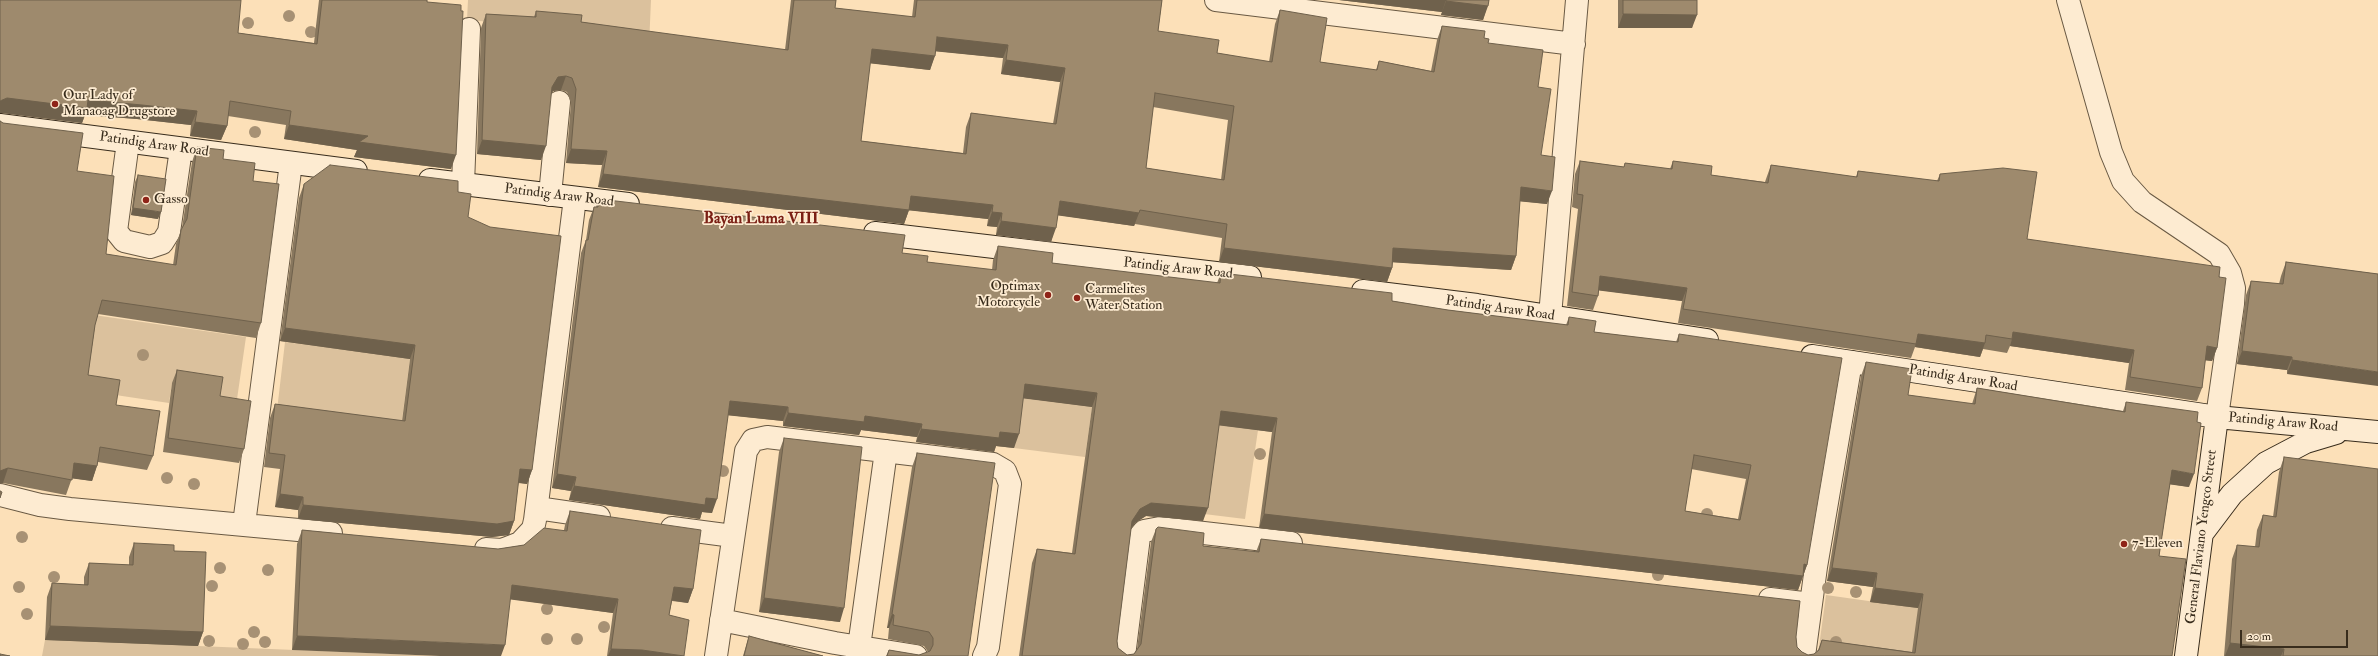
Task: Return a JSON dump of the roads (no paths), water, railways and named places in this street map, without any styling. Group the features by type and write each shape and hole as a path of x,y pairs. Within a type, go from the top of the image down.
{"street":[{"path":"1216,0 1574,44"},
{"path":"1550,316 1577,0"},
{"name":"General Flaviano Yengco Street","path":"2068,0 2111,152 2123,181 2142,202 2219,254 2230,272 2234,288 2186,656"},
{"path":"463,184 469,29"},
{"path":"550,195 559,102"},
{"name":"Patindig Araw Road","path":"0,125 377,174"},
{"path":"128,142 116,225 118,236 130,244 150,247 162,244 168,232 168,203 181,149"},
{"path":"244,524 291,163"},
{"name":"Patindig Araw Road","path":"408,177 645,206"},
{"path":"468,547 502,550 520,543 533,529 537,508 575,198"},
{"name":"Patindig Araw Road","path":"856,231 1271,280"},
{"name":"Patindig Araw Road","path":"1346,289 1550,316 1729,343"},
{"name":"Patindig Araw Road","path":"1791,352 2217,417 2378,432"},
{"path":"1804,656 1811,604 1851,362"},
{"path":"2202,534 2232,494 2266,463 2306,442 2351,429"},
{"path":"716,656 746,451 753,440 766,436 1000,466 1009,477 1010,484 989,640 984,656"},
{"path":"859,647 886,451"},
{"path":"0,495 40,505 351,535"},
{"path":"537,508 619,520"},
{"path":"648,524 733,536"},
{"path":"1124,656 1138,541 1144,531 1160,528 1313,546"},
{"path":"1748,596 1811,604"},
{"path":"721,620 859,647 916,656"}],"place":[{"name":"Our Lady of Manaoag Drugstore","path":"55,104"},
{"name":"Gasso","path":"146,200"},
{"name":"Optimax Motorcycle","path":"1048,295"},
{"name":"Carmelites Water Station","path":"1077,298"},
{"name":"7-Eleven","path":"2124,544"}],"district":[{"name":"Bayan Luma VIII","path":"761,220"}]}
